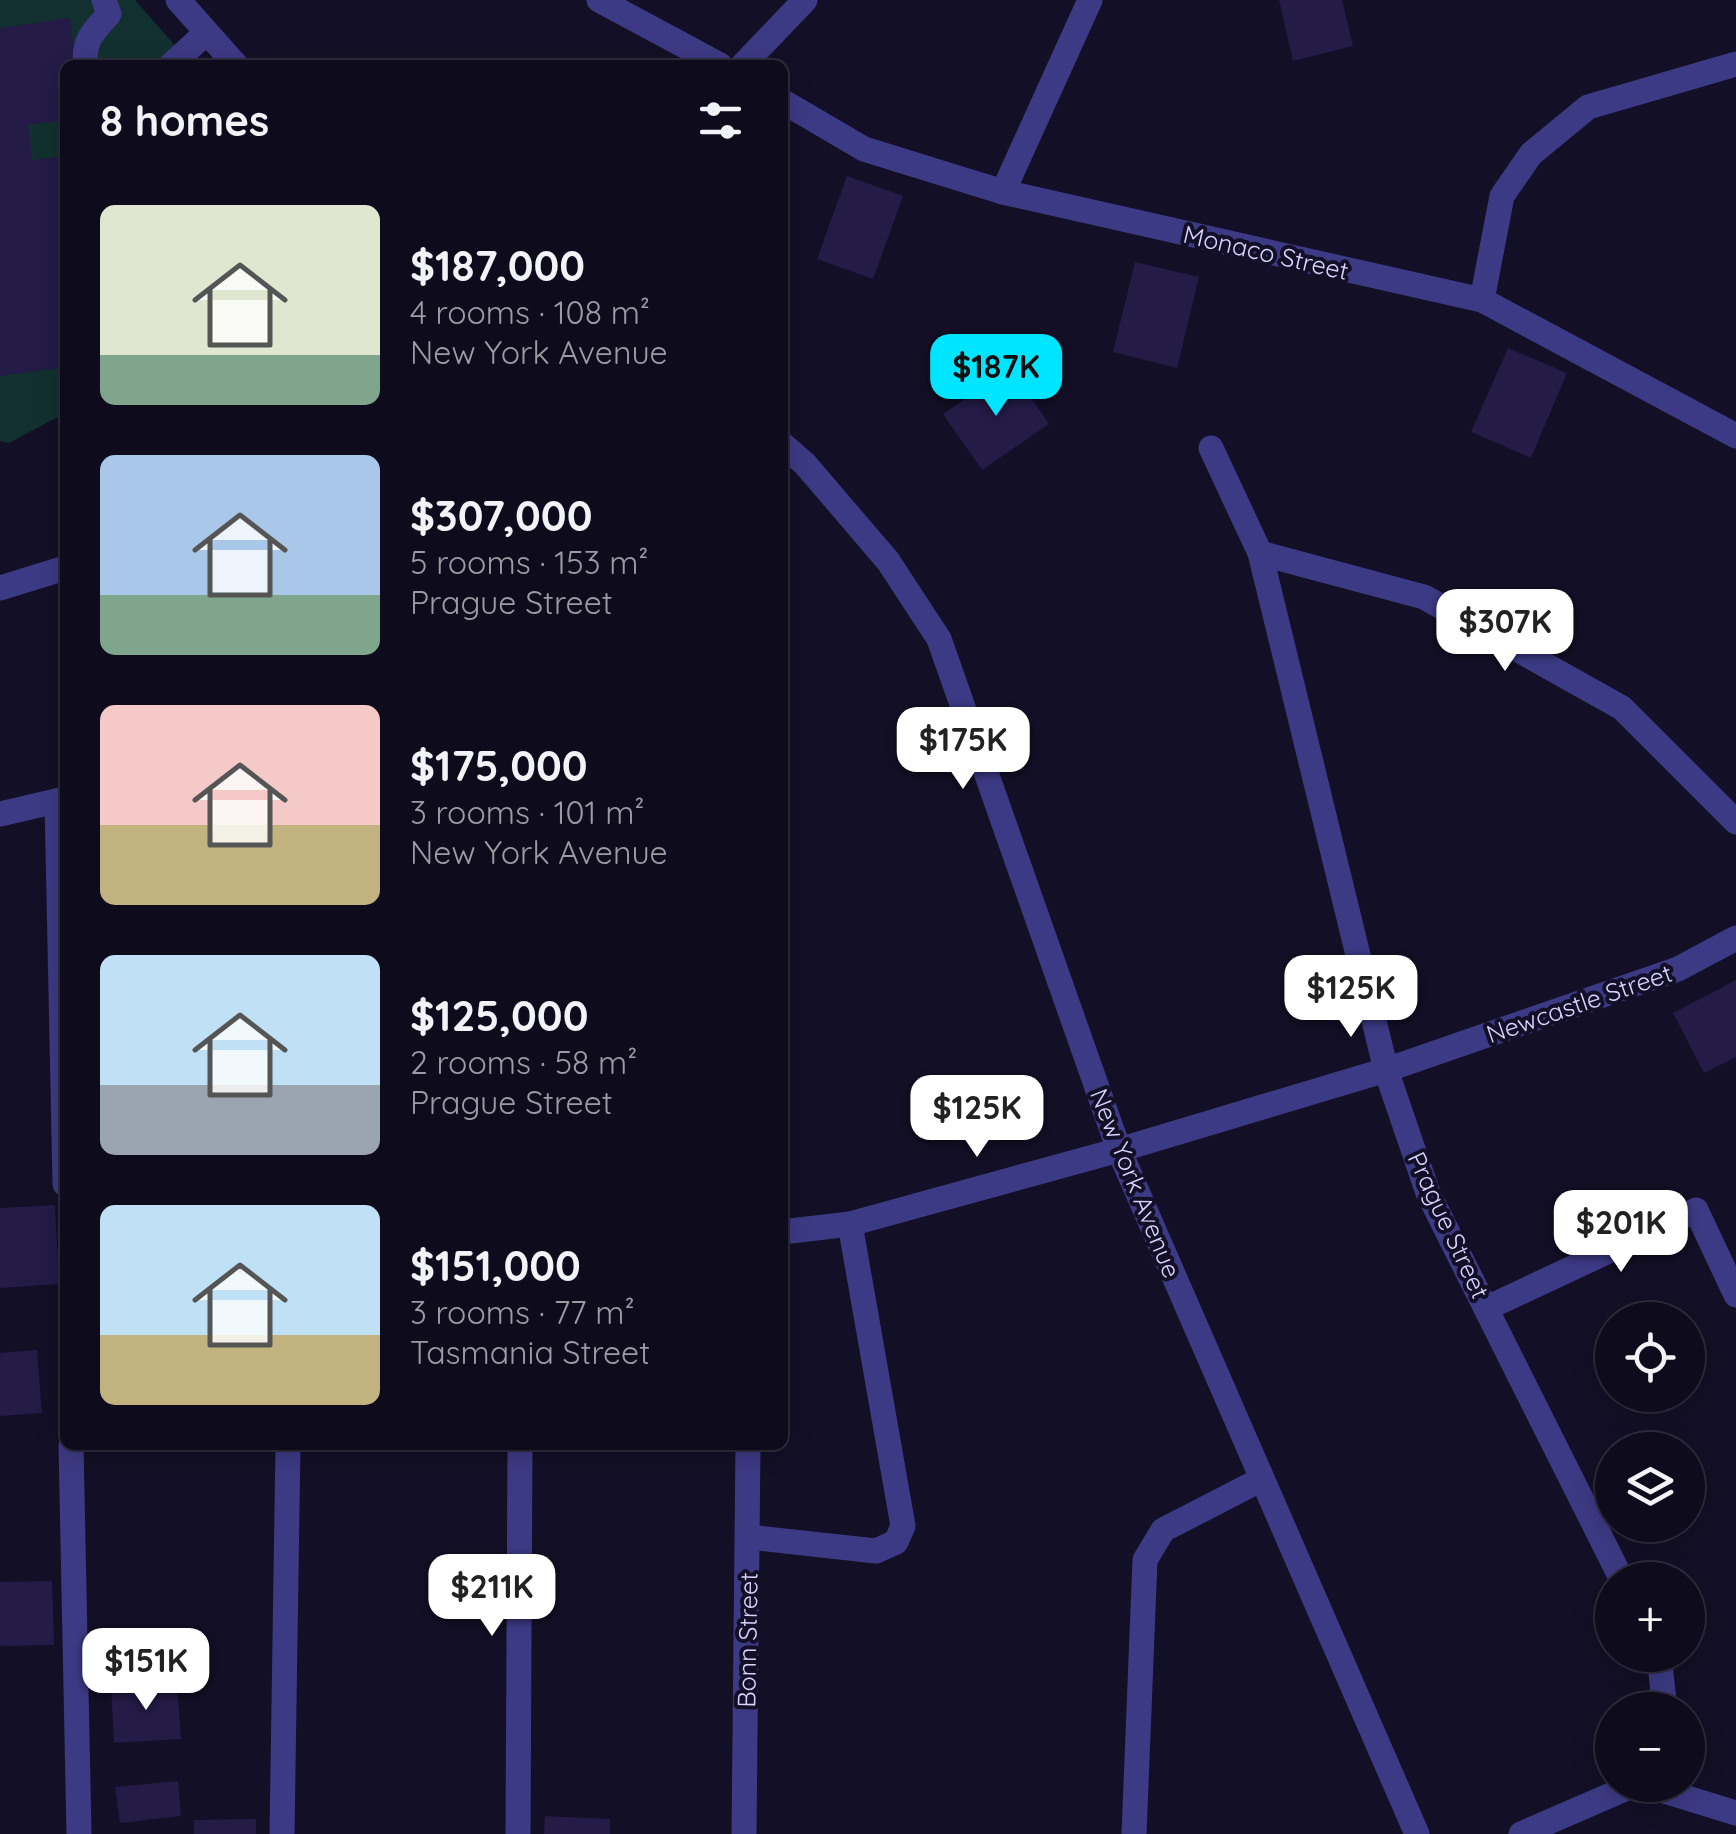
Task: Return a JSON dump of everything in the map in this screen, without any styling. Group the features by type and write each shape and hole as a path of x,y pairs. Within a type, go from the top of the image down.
{"street":[{"path":"86,60 85,45 109,14 104,0"},
{"path":"178,0 231,60"},
{"path":"599,0 711,60"},
{"path":"748,60 805,0"},
{"path":"1003,192 1090,0"},
{"path":"176,60 205,34"},
{"path":"1482,300 1502,196 1532,154 1588,107 1736,64"},
{"name":"Monaco Street","path":"788,105 864,149 1003,192 1482,300 1736,436"},
{"name":"Prague Street","path":"1211,448 1260,553 1386,1070 1428,1193 1613,1562"},
{"name":"New York Avenue","path":"788,449 888,561 939,639 1118,1150 1417,1834"},
{"path":"1260,553 1424,597 1622,708 1736,822"},
{"path":"0,588 60,570"},
{"path":"0,814 60,800"},
{"name":"Newcastle Street","path":"788,1231 850,1224 1386,1070 1678,968 1736,938"},
{"path":"1488,1308 1696,1210 1736,1295"},
{"path":"748,1537 876,1552 896,1542 903,1526 850,1224"},
{"path":"71,1450 79,1834"},
{"path":"282,1834 288,1450"},
{"path":"518,1834 520,1450"},
{"name":"Bonn Street","path":"744,1834 748,1450"},
{"path":"1134,1834 1145,1560 1163,1530 1260,1480"},
{"path":"1521,1834 1595,1802"},
{"path":"1700,1802 1736,1813"}],"green space":[{"path":"0,0 135,0 188,60 60,60 60,416 9,443 0,441"}],"building":[{"path":"1279,0 1342,0 1353,46 1293,61"},
{"path":"70,18 75,60 60,60 60,121 28,125 32,160 60,157 60,368 0,376 0,28"},
{"path":"847,176 903,196 873,279 817,259"},
{"path":"1135,262 1199,277 1177,368 1113,352"},
{"path":"1508,348 1567,373 1531,458 1471,432"},
{"path":"1011,368 1049,424 982,470 943,414"},
{"path":"1736,980 1736,1057 1704,1073 1673,1013"},
{"path":"55,1205 59,1284 0,1288 0,1208"},
{"path":"37,1350 42,1413 0,1416 0,1353"},
{"path":"52,1581 54,1645 0,1646 0,1582"},
{"path":"177,1683 181,1739 114,1743 111,1686"},
{"path":"178,1781 181,1816 120,1823 115,1787"},
{"path":"545,1816 610,1819 610,1834 544,1834"},
{"path":"256,1819 256,1834 194,1834 194,1820"}]}
